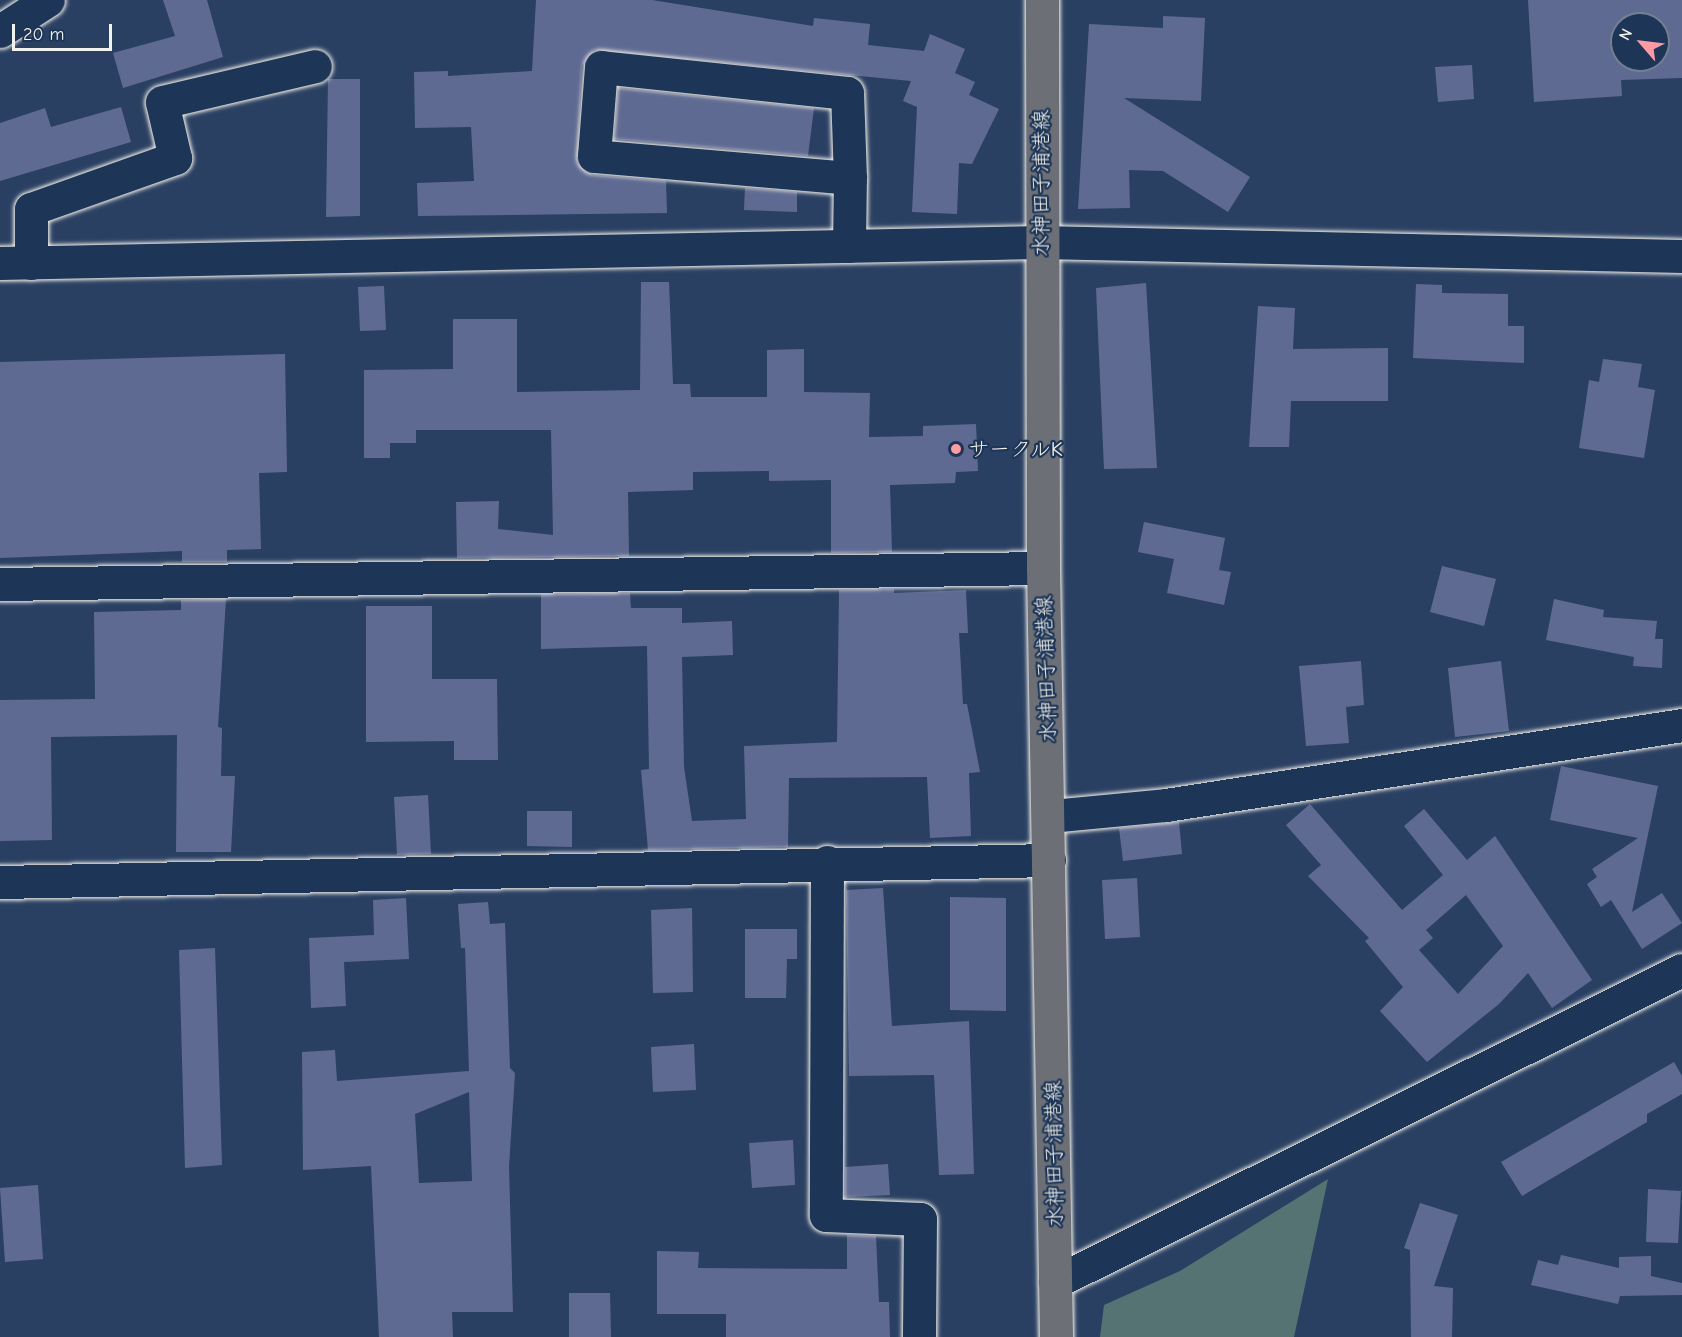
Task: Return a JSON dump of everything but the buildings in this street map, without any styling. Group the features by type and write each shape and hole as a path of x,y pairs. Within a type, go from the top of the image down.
{"main road":[{"name":"水神田子浦港線","path":"1042,0 1040,242 1043,568 1050,816 1056,1337"}],"street":[{"path":"0,31 48,0"},
{"path":"315,66 162,102 175,158 31,209 15,263 1040,242 1682,256"},
{"path":"849,246 850,178 847,93 601,67 594,156 850,178"},
{"path":"0,584 1043,568"},
{"path":"1050,816 1166,805 1682,725"},
{"path":"0,882 827,862 1049,860"},
{"path":"827,862 826,1215 920,1219 919,1337"},
{"path":"1055,1282 1682,970"}],"green space":[{"path":"1328,1179 1294,1337 1100,1337 1104,1305 1180,1271"}],"place":[{"name":"サークルK","path":"956,449"}]}
